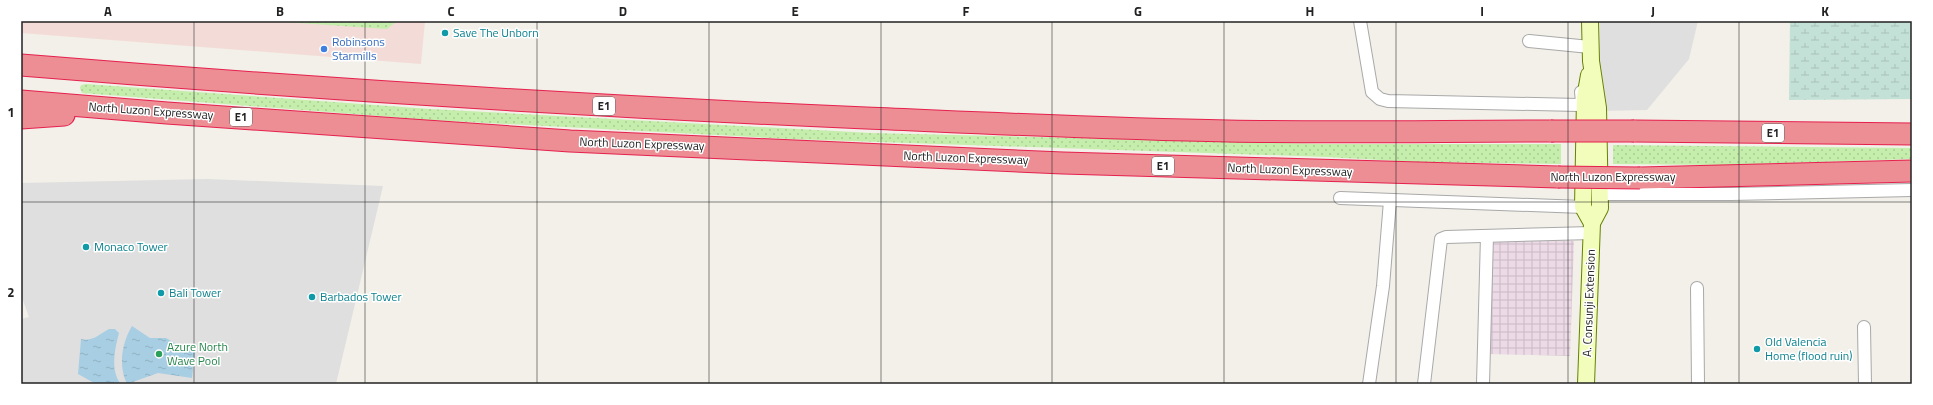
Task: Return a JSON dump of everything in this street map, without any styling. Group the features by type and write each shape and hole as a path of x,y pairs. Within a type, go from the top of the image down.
{"highway":[{"name":"E1","path":"21,65 388,93 570,104 1056,126 1227,131 1634,131 1912,134"},
{"name":"North Luzon Expressway","path":"21,101 168,113 570,141 1063,163 1640,178 1912,171"},
{"path":"21,118 168,113"}],"main road":[{"path":"1590,21 1591,54 1598,103 1600,194 1600,208 1592,228"},
{"path":"1591,54 1585,98 1583,207 1592,228"},
{"name":"A. Consunji Extension","path":"1586,384 1592,228"}],"street":[{"path":"1360,21 1372,92 1380,99 1388,101 1579,105 1582,102 1582,75 1591,54 1529,41"},
{"path":"1600,194 1731,194 1912,190"},
{"path":"1340,198 1583,207"},
{"path":"1369,384 1383,286 1390,201"},
{"path":"1424,384 1441,239 1592,228"},
{"path":"1484,384 1487,236"},
{"path":"1697,288 1698,384"},
{"path":"1864,327 1865,384"}],"shaded area":[{"name":"Robinsons Starmills","path":"21,21 425,21 421,64 21,33"},
{"path":"1600,21 1698,21 1689,59 1647,110 1599,111"},
{"path":"208,179 383,186 336,384 21,384 21,319 29,317 21,295 21,183"},
{"path":"1489,240 1574,241 1570,356 1489,354"}],"green space":[{"path":"269,21 379,21 396,22 387,29"},
{"path":"1790,21 1912,21 1912,99 1789,100"},
{"path":"86,84 430,109 871,133 1323,144 1561,144 1561,164 1418,162 1326,157 791,139 431,120 82,93 80,88 81,85"},
{"path":"1613,145 1912,148 1912,159 1728,165 1613,164"}],"water":[{"name":"Azure North Wave Pool","path":"132,326 150,338 166,338 180,346 190,344 196,345 192,378 158,373 127,384 124,376 122,354 126,339"},
{"path":"109,329 115,329 119,333 114,366 115,373 121,384 96,384 78,374 81,339 85,340 96,337"}],"place":[{"name":"Save The Unborn","path":"445,33"},
{"name":"Robinsons Starmills","path":"324,49"},
{"name":"Monaco Tower","path":"86,247"},
{"name":"Bali Tower","path":"161,293"},
{"name":"Barbados Tower","path":"312,297"},
{"name":"Old Valencia Home (flood ruin)","path":"1757,349"},
{"name":"Azure North Wave Pool","path":"159,354"}]}
